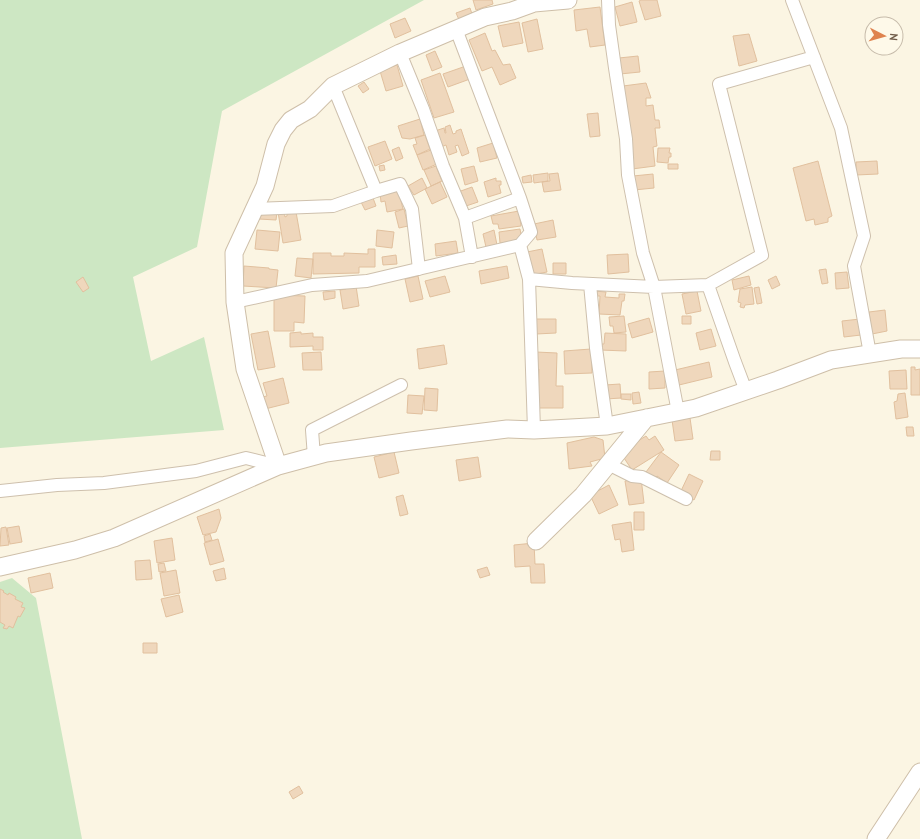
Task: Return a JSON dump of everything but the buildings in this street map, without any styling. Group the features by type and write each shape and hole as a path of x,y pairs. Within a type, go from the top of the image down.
{"street":[{"path":"278,466 245,369 235,302 234,253 265,186 276,144 283,130 291,120 310,109 333,86 400,53 485,17 512,11 534,3 568,0"},
{"path":"608,0 609,25 626,139 628,176 643,252 654,287 678,412"},
{"path":"792,0 841,128 864,236 854,266 870,354"},
{"path":"235,302 312,286 367,281 419,269 520,245 531,232 520,198 456,29"},
{"path":"400,53 423,109 443,166 465,218 472,256"},
{"path":"529,278 590,284 654,287 708,285 762,255 719,84 814,57"},
{"path":"333,86 376,191"},
{"path":"254,209 333,206 400,184 412,209 419,269"},
{"path":"465,218 520,198"},
{"path":"520,245 529,278 534,430"},
{"path":"590,284 596,348 607,426"},
{"path":"708,285 746,391"},
{"path":"0,567 76,550 114,538 278,466 326,454 411,441 507,429 534,430 607,426 696,408 831,360 901,349 920,349"},
{"path":"314,457 312,430 401,385"},
{"path":"536,541 583,495 646,418"},
{"path":"0,491 58,485 104,483 196,471 246,458 278,466"},
{"path":"608,464 632,476 642,477 686,499"},
{"path":"876,839 920,772"}],"green space":[{"path":"0,0 424,0 222,111 197,247 133,277 151,361 204,337 224,430 0,448"},
{"path":"12,578 36,598 82,839 0,839 0,582"}]}
